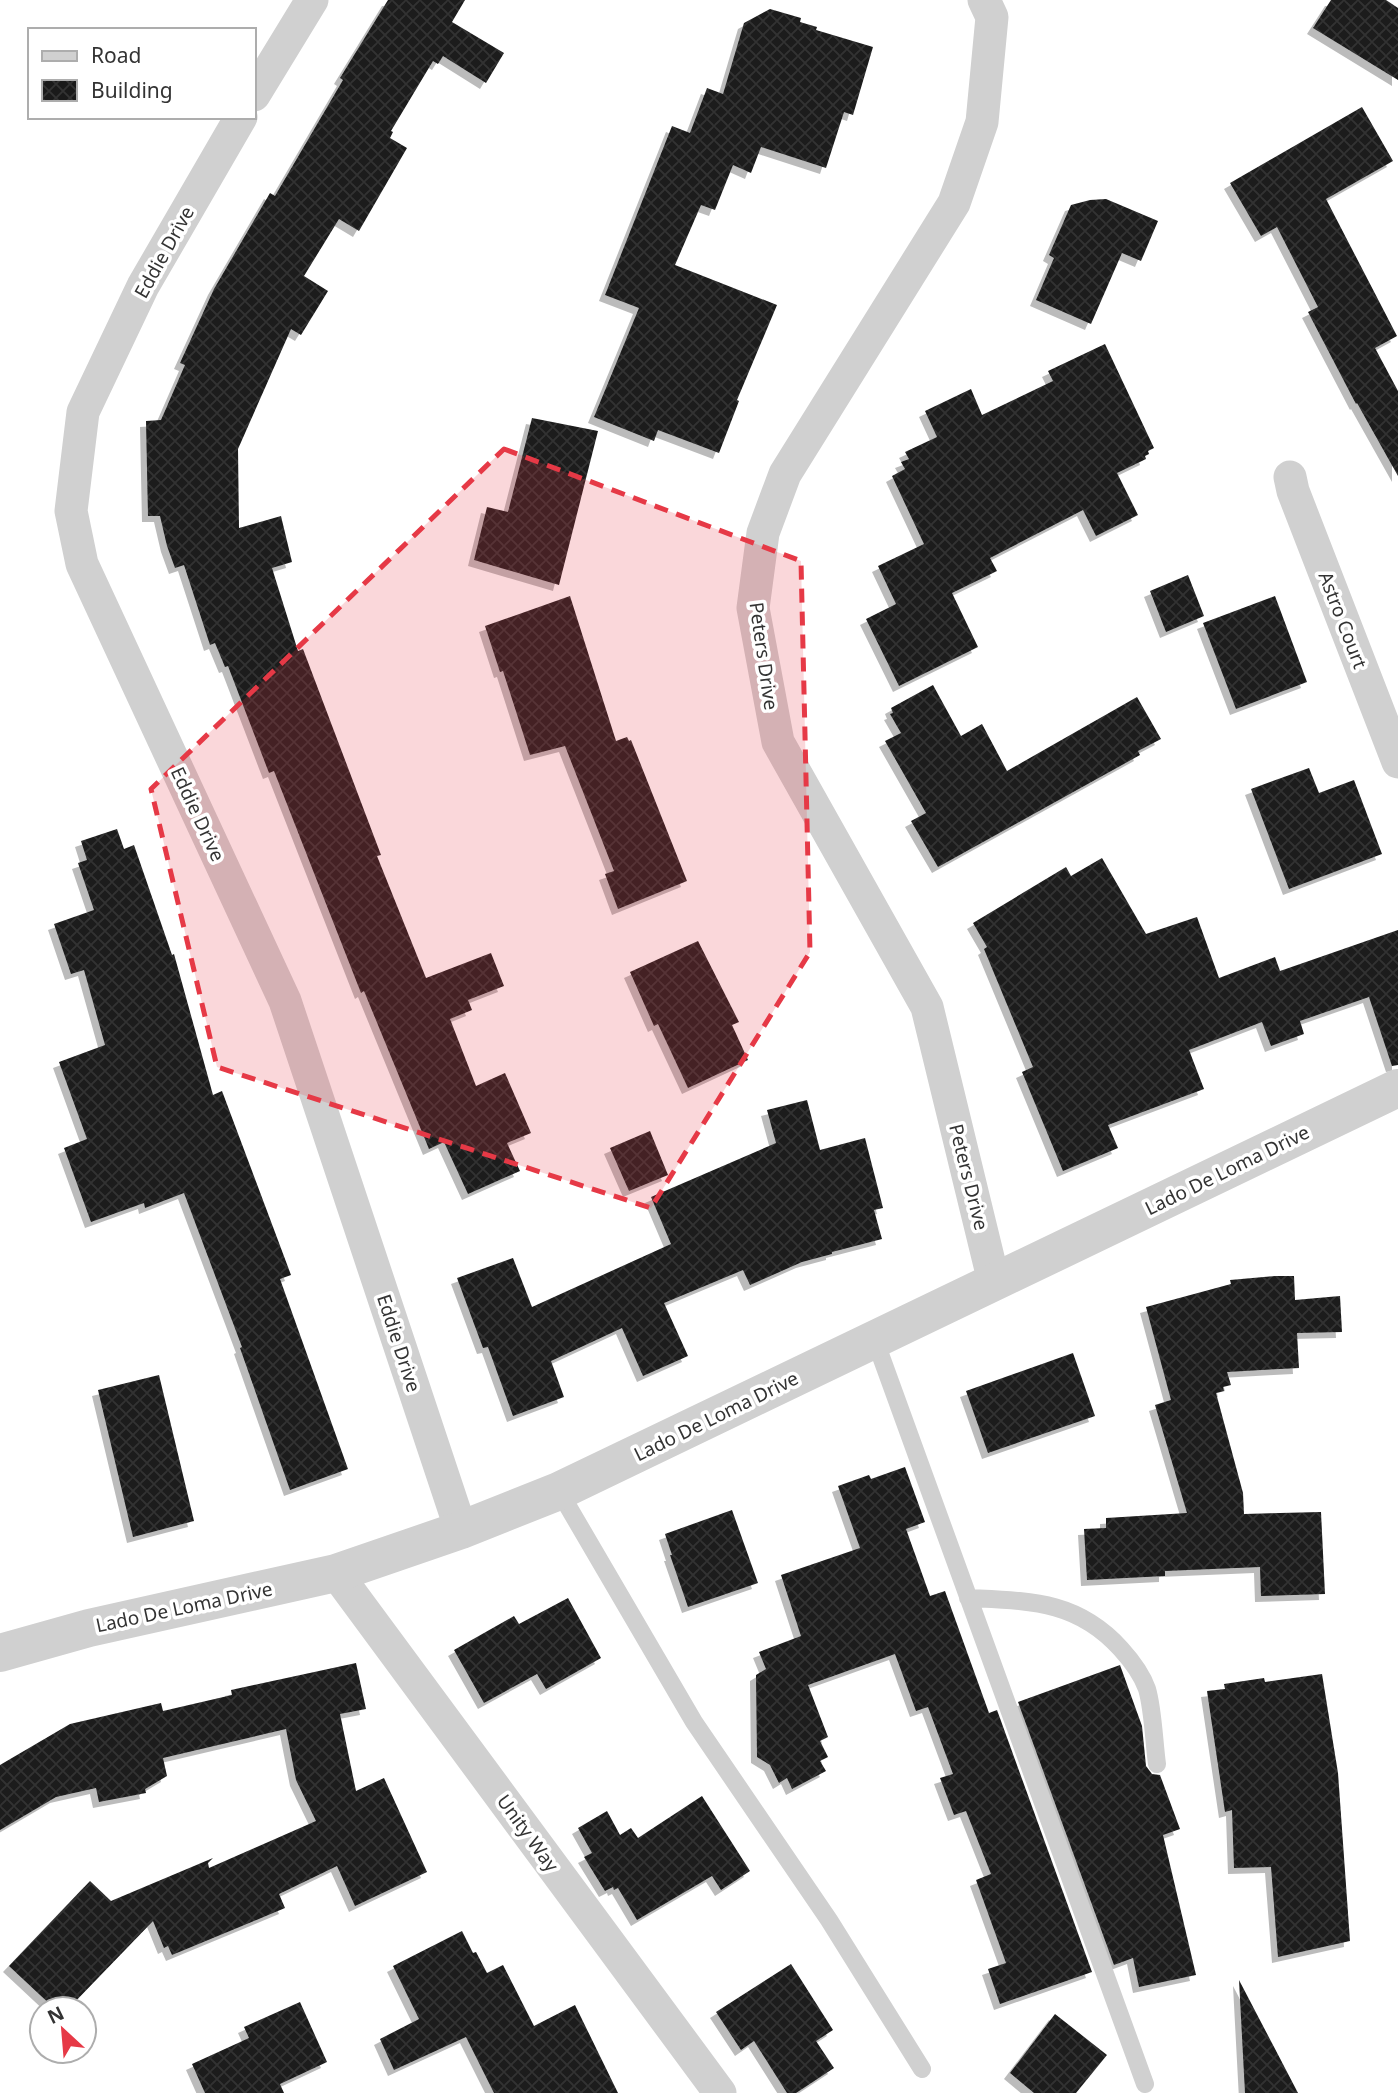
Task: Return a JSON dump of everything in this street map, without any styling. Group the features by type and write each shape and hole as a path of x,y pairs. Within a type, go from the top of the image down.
{"street":[{"path":"256,92 312,0"},
{"name":"Peters Drive","path":"984,0 992,17 982,122 954,203 785,474 763,533 753,608 778,742 927,1007 995,1282"},
{"name":"Eddie Drive","path":"240,119 143,286 83,412 71,511 82,565 285,1001 461,1530"},
{"name":"Astro Court","path":"1290,477 1293,491 1398,762"},
{"name":"Lado De Loma Drive","path":"0,1653 89,1628 337,1573 461,1530 559,1491 1398,1088"},
{"name":"Unity Way","path":"337,1573 720,2093"}],"lane":[{"path":"875,1340 1145,2084"},
{"path":"559,1491 694,1722 829,1920 922,2069"},
{"path":"968,1598 1030,1601 1066,1609 1094,1623 1130,1659 1147,1689 1157,1764"}],"highlighted area":[{"path":"504,449 801,561 810,952 651,1208 217,1067 151,789"}],"building":[{"path":"388,0 465,0 452,22 504,53 486,83 443,56 438,64 433,61 391,131 393,132 390,138 407,148 359,231 339,219 304,276 328,291 301,335 291,329 238,449 239,528 281,516 292,562 272,568 298,651 303,649 381,855 377,856 426,978 491,953 504,986 468,1000 472,1010 450,1019 476,1086 505,1073 531,1133 507,1143 520,1171 468,1194 444,1142 429,1149 364,991 361,993 274,771 269,773 228,666 225,667 215,643 210,645 184,565 175,568 160,516 148,516 146,421 161,420 185,365 180,363 214,289 270,193 275,196 343,80 340,78"},
{"path":"1331,0 1386,0 1398,8 1398,80 1313,28"},
{"path":"770,9 801,18 800,22 817,27 816,30 873,47 853,115 844,112 826,168 761,147 751,173 733,165 715,210 701,205 675,265 777,305 737,400 739,401 719,453 658,430 654,441 594,417 639,308 605,295 672,126 690,133 707,88 723,94 744,23"},
{"path":"1362,107 1393,161 1326,199 1397,336 1375,348 1398,391 1398,476 1356,404 1308,312 1318,307 1277,227 1261,236 1230,183"},
{"path":"1106,199 1158,221 1141,261 1122,253 1091,324 1036,300 1054,258 1049,255 1071,205"},
{"path":"1105,344 1154,448 1148,451 1146,459 1117,473 1138,515 1096,536 1083,510 990,558 997,571 952,593 978,647 899,686 866,619 896,604 878,566 924,544 892,476 905,469 901,462 909,459 905,452 937,437 925,411 971,389 982,415 1053,381 1048,371"},
{"path":"532,418 598,431 559,585 474,560 487,507 508,512"},
{"path":"1188,575 1204,616 1166,632 1150,591"},
{"path":"570,596 616,741 627,737 631,740 687,881 618,909 605,874 614,871 565,746 530,755 503,671 500,672 485,626"},
{"path":"1275,596 1307,682 1236,709 1203,623"},
{"path":"933,685 961,736 982,724 1007,771 1137,697 1161,739 1138,751 1140,755 938,867 911,821 926,813 885,741 901,733 890,714 893,713 891,708"},
{"path":"1309,768 1319,793 1354,780 1382,854 1289,889 1251,789"},
{"path":"117,829 124,849 134,845 172,955 174,954 213,1095 222,1091 291,1275 280,1279 348,1469 290,1490 240,1348 242,1347 184,1193 145,1208 144,1203 91,1222 64,1148 87,1139 59,1062 105,1045 84,970 71,974 54,924 94,910 78,863 87,860 81,841"},
{"path":"1102,858 1146,934 1197,917 1219,978 1275,957 1280,971 1398,930 1398,1065 1392,1066 1369,997 1300,1021 1304,1034 1271,1046 1262,1022 1189,1050 1204,1089 1108,1125 1118,1148 1063,1171 1022,1072 1033,1067 984,949 987,947 973,923 1066,867 1071,876"},
{"path":"698,941 739,1022 732,1025 748,1060 688,1088 658,1024 654,1026 630,972"},
{"path":"807,1100 820,1150 865,1138 883,1208 874,1210 882,1239 802,1262 750,1285 743,1270 664,1303 688,1356 643,1376 622,1328 551,1361 564,1397 513,1416 488,1347 483,1348 457,1278 513,1258 532,1307 671,1244 651,1197 776,1143 767,1110"},
{"path":"650,1131 668,1175 629,1191 610,1148"},
{"path":"1294,1276 1295,1300 1340,1296 1342,1332 1297,1333 1299,1368 1227,1372 1231,1385 1216,1393 1243,1493 1244,1514 1321,1512 1325,1594 1261,1596 1260,1567 1165,1571 1165,1576 1087,1580 1084,1529 1106,1528 1106,1518 1187,1513 1155,1405 1171,1400 1146,1307 1231,1284 1230,1280"},
{"path":"1073,1353 1095,1416 988,1453 966,1391"},
{"path":"159,1375 194,1521 133,1537 98,1390"},
{"path":"905,1467 925,1522 906,1529 930,1596 945,1591 989,1713 997,1710 1092,1972 1000,2004 988,1969 1006,1963 976,1880 991,1874 966,1811 954,1815 940,1778 953,1774 928,1707 916,1711 895,1654 808,1685 828,1737 820,1741 828,1757 820,1761 826,1771 792,1789 787,1778 779,1783 770,1765 757,1757 756,1675 766,1669 759,1652 801,1636 781,1575 860,1548 838,1486 869,1475 871,1479"},
{"path":"732,1510 758,1583 688,1607 665,1534"},
{"path":"568,1598 601,1658 546,1689 537,1674 484,1703 454,1650 514,1616 519,1624"},
{"path":"356,1663 366,1709 340,1714 356,1791 384,1778 427,1872 355,1906 337,1866 279,1894 285,1908 172,1955 168,1946 164,1948 153,1921 82,1995 40,1995 9,1966 90,1881 111,1901 213,1858 208,1863 209,1868 316,1821 296,1780 286,1729 163,1758 167,1776 145,1789 146,1793 99,1802 96,1788 56,1797 0,1830 0,1765 70,1724 161,1703 163,1711 232,1695 231,1690"},
{"path":"1120,1665 1142,1726 1146,1766 1152,1774 1160,1775 1180,1829 1163,1835 1196,1975 1139,1987 1133,1958 1114,1965 1018,1702"},
{"path":"1322,1674 1338,1773 1350,1941 1278,1957 1271,1867 1234,1868 1232,1810 1225,1812 1207,1691 1225,1689 1224,1684 1264,1678 1265,1682"},
{"path":"702,1796 750,1871 721,1890 712,1876 637,1920 618,1888 605,1891 584,1857 592,1853 578,1828 607,1811 620,1835 631,1828 638,1838"},
{"path":"462,1931 487,1973 503,1965 534,2026 575,2005 618,2093 494,2093 466,2037 394,2070 380,2039 419,2019 393,1966"},
{"path":"791,1964 833,2030 816,2041 834,2068 796,2093 787,2093 754,2041 741,2050 716,2012"},
{"path":"1239,1980 1298,2093 1245,2093"},
{"path":"300,2002 327,2062 280,2084 284,2093 205,2093 192,2064 249,2038 244,2027"},
{"path":"1055,2014 1107,2055 1076,2093 1034,2093 1010,2073"}]}
